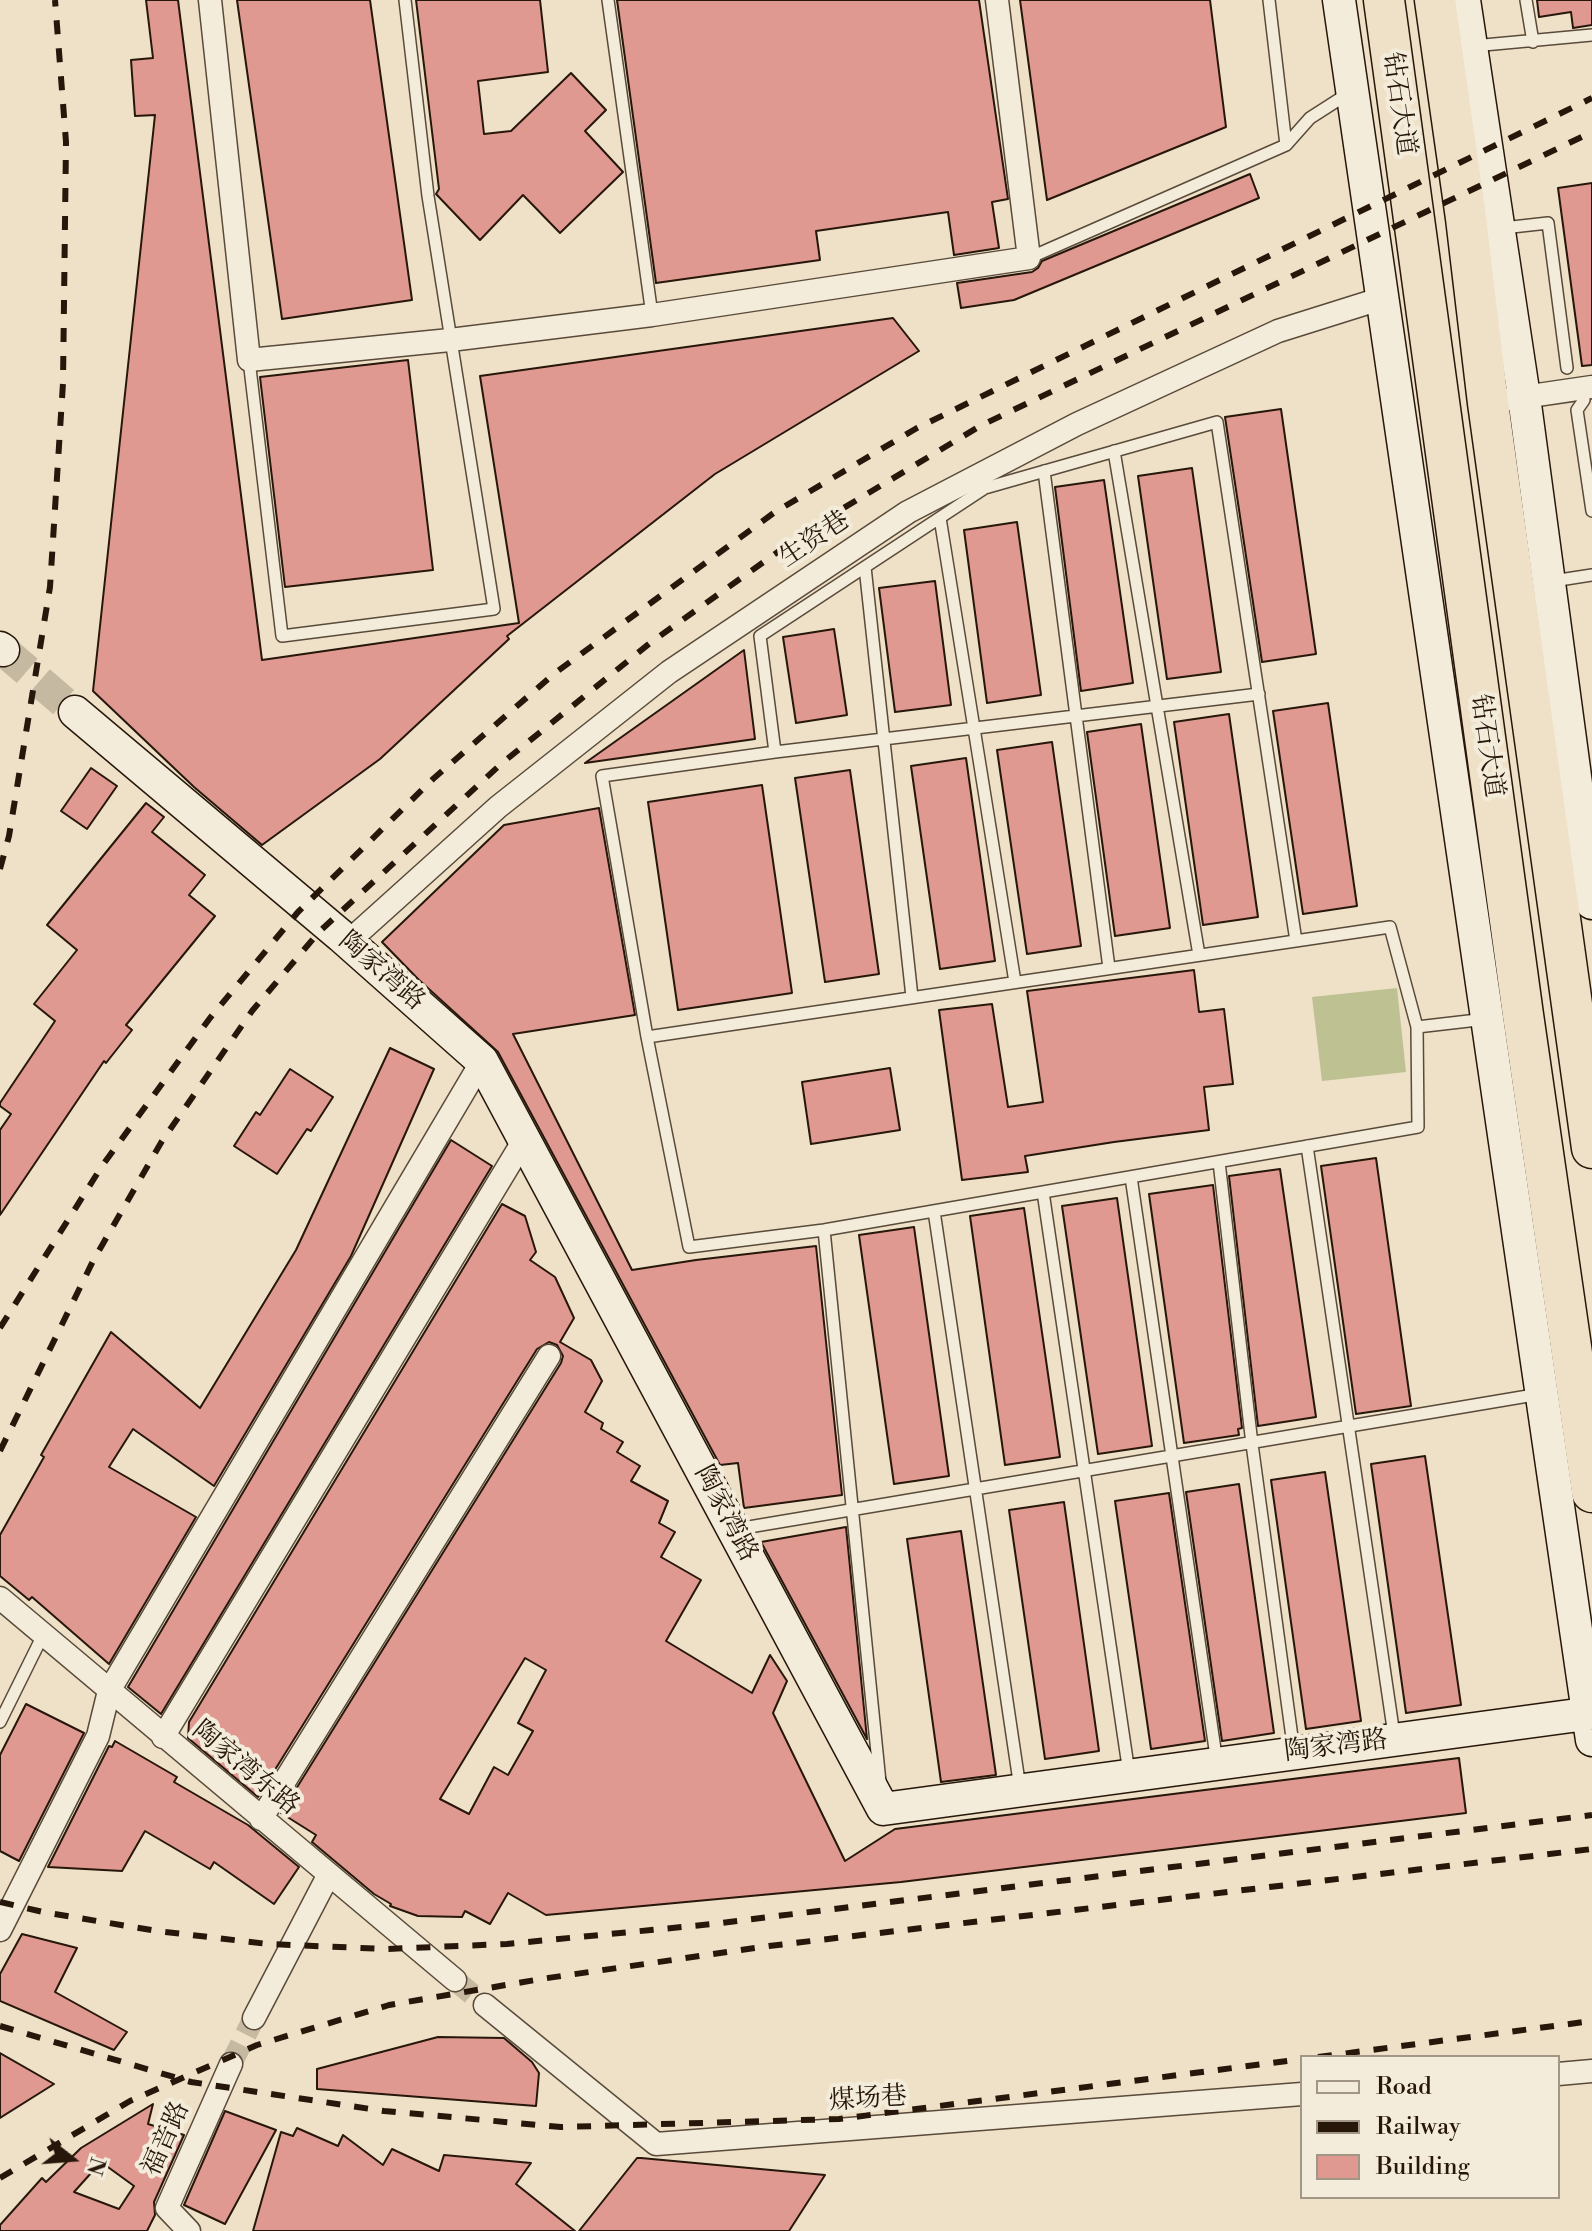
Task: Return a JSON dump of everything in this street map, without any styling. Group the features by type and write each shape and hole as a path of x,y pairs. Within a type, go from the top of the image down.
{"highway":[{"name":"钻石大道","path":"1384,0 1505,1017 1559,1391 1592,1492"},
{"name":"钻石大道","path":"1435,0 1466,218 1506,400 1582,1008 1592,1148"}],"street":[{"path":"210,0 249,360 450,340 652,315 1029,258 997,0"},
{"path":"1339,0 1383,298 1505,1017"},
{"path":"1464,0 1498,229 1506,400 1548,581 1592,903"},
{"name":"生资巷","path":"348,942 498,807 669,672 908,512 1077,424 1278,331 1383,298"},
{"path":"1506,400 1588,394"},
{"name":"陶家湾路","path":"75,712 348,942 482,1061 883,1809 1294,1752 1591,1722"},
{"path":"0,1930 98,1736 109,1691 482,1061"},
{"path":"163,1737 524,1140"},
{"path":"261,1819 549,1356"},
{"path":"1559,1391 1577,1533 1591,1722"},
{"name":"陶家湾东路","path":"0,1598 455,1980"},
{"path":"254,2018 328,1876"},
{"name":"煤场巷","path":"486,2005 656,2144 1300,2094"},
{"name":"福音路","path":"189,2231 167,2208 231,2064"},
{"path":"1560,2074 1592,2071"}],"lane":[{"path":"249,360 282,636 494,609 428,196 405,0"},
{"path":"608,0 652,315"},
{"path":"1269,0 1286,145"},
{"path":"1526,0 1533,42"},
{"path":"1471,46 1592,35"},
{"path":"1029,258 1286,145 1310,118 1352,91"},
{"path":"1498,229 1548,223 1567,368"},
{"path":"1588,394 1577,410 1592,511"},
{"path":"775,752 760,636 985,488 1217,422 1296,941"},
{"path":"1114,451 1199,955"},
{"path":"1044,471 1109,968"},
{"path":"940,518 1015,982"},
{"path":"865,567 912,997"},
{"path":"1548,581 1592,575"},
{"path":"647,1037 1390,927 1417,1027 1418,1127 824,1230 689,1247 647,1037 602,776 1259,694"},
{"path":"1417,1027 1505,1017"},
{"path":"1307,1146 1395,1740"},
{"path":"1219,1162 1252,1444 1294,1752"},
{"path":"1131,1177 1217,1763"},
{"path":"1043,1192 1129,1776"},
{"path":"934,1211 1021,1790"},
{"path":"824,1230 883,1809"},
{"path":"734,1530 1559,1391"},
{"path":"0,1722 43,1635"}],"green space":[{"path":"1397,988 1406,1072 1322,1081 1312,997"}],"building":[{"path":"146,0 178,0 262,660 519,623 480,376 893,318 919,351 715,474 507,636 509,639 380,759 262,845 194,787 93,691 155,115 135,116 131,60 153,58"},
{"path":"237,0 370,0 412,300 282,319"},
{"path":"416,0 540,0 548,72 478,81 484,134 511,131 571,73 606,110 585,131 623,172 560,233 523,195 480,240 436,194 439,189"},
{"path":"617,0 979,0 1008,199 992,202 999,248 954,255 948,212 816,231 820,260 656,283"},
{"path":"1020,0 1210,0 1226,127 1047,200"},
{"path":"1537,0 1592,0 1592,25 1573,28 1571,12 1539,17"},
{"path":"1250,174 1259,198 1014,300 961,308 957,283 1032,272 1042,261"},
{"path":"1592,183 1592,365 1582,366 1558,188"},
{"path":"408,360 433,570 285,587 260,377"},
{"path":"1281,409 1316,654 1262,662 1225,417"},
{"path":"1192,468 1221,672 1167,679 1138,476"},
{"path":"1104,480 1133,683 1081,691 1055,487"},
{"path":"1017,522 1041,695 987,703 964,530"},
{"path":"935,581 951,705 895,712 879,588"},
{"path":"834,629 847,715 796,723 783,637"},
{"path":"744,650 755,739 585,763"},
{"path":"1328,703 1357,906 1303,914 1273,711"},
{"path":"1229,714 1258,917 1203,925 1174,722"},
{"path":"1141,724 1170,928 1115,936 1087,732"},
{"path":"1052,742 1081,946 1027,954 997,750"},
{"path":"966,758 995,961 940,969 911,766"},
{"path":"91,768 117,786 87,829 61,811"},
{"path":"850,770 879,974 825,982 795,778"},
{"path":"762,785 792,993 678,1010 648,802"},
{"path":"146,803 164,817 152,832 205,875 189,895 215,916 126,1025 132,1030 106,1063 104,1061 0,1215 0,1130 11,1114 0,1103 55,1021 34,1004 77,950 47,925"},
{"path":"599,808 635,1015 513,1034 632,1270 816,1246 842,1495 744,1508 738,1463 720,1465 498,1052 382,942 504,825"},
{"path":"1194,970 1199,1012 1224,1009 1233,1084 1204,1087 1209,1130 1025,1156 1028,1172 962,1180 939,1010 992,1004 1008,1107 1043,1102 1027,991"},
{"path":"390,1048 434,1069 351,1256 214,1486 133,1429 109,1467 196,1517 109,1664 32,1597 29,1600 0,1576 0,1535 44,1457 41,1455 111,1332 200,1408 296,1250"},
{"path":"890,1068 900,1130 811,1144 802,1082"},
{"path":"290,1069 333,1097 277,1174 234,1146 256,1112 260,1115"},
{"path":"451,1140 492,1166 161,1714 128,1687"},
{"path":"1376,1158 1411,1406 1356,1414 1321,1166"},
{"path":"1280,1169 1316,1417 1258,1426 1229,1176"},
{"path":"1213,1185 1242,1428 1238,1429 1239,1435 1184,1443 1149,1194"},
{"path":"1117,1198 1152,1446 1098,1454 1062,1206"},
{"path":"502,1204 525,1216 536,1252 530,1260 555,1277 574,1318 560,1342 591,1360 602,1381 585,1412 603,1423 601,1429 623,1442 617,1452 640,1466 631,1481 668,1501 659,1523 675,1532 661,1557 701,1580 666,1641 752,1693 770,1655 787,1681 773,1713 845,1861 895,1829 1459,1758 1466,1813 901,1882 546,1915 508,1893 490,1924 465,1911 462,1917 418,1916 390,1906 312,1842 316,1835 281,1813 561,1363 563,1356 557,1345 549,1342 537,1349 258,1797 188,1738 189,1722","holes":["525,1658 546,1670 518,1723 533,1731 508,1775 494,1767 469,1814 440,1799"]},
{"path":"1024,1208 1060,1457 1005,1465 970,1216"},
{"path":"914,1227 949,1476 894,1484 859,1235"},
{"path":"1425,1456 1461,1705 1406,1713 1371,1464"},
{"path":"1325,1472 1361,1721 1306,1729 1271,1480"},
{"path":"1239,1484 1274,1733 1222,1741 1186,1492"},
{"path":"1169,1493 1205,1741 1151,1749 1115,1501"},
{"path":"1064,1502 1099,1751 1045,1759 1009,1510"},
{"path":"846,1527 867,1739 761,1542"},
{"path":"961,1531 996,1775 941,1782 907,1539"},
{"path":"26,1704 84,1733 19,1861 0,1851 0,1755"},
{"path":"115,1741 177,1777 174,1782 248,1825 299,1867 274,1904 214,1862 210,1869 145,1831 122,1871 48,1867 109,1746 112,1747"},
{"path":"22,1934 77,1948 55,1992 127,2032 114,2050 0,2001 0,1974"},
{"path":"438,2037 504,2038 532,2062 539,2073 536,2106 317,2089 317,2069"},
{"path":"0,2053 54,2084 0,2118"},
{"path":"153,2104 148,2124 184,2135 154,2202 155,2215 147,2231 0,2231 0,2225 42,2178 46,2182 81,2148","holes":["101,2162 134,2186 119,2209 74,2192"]},
{"path":"225,2111 276,2130 225,2224 184,2205"},
{"path":"297,2128 338,2146 343,2135 383,2165 392,2149 439,2171 444,2155 531,2163 516,2184 575,2231 253,2231 281,2132 293,2136"},
{"path":"637,2158 825,2175 789,2231 579,2231"}],"tunnel":[{"path":"3,650 75,712"},
{"path":"455,1980 485,2005"},
{"path":"231,2064 254,2018"}],"railway":[{"path":"0,869 9,836 50,587 63,383 66,142 55,0"},
{"path":"0,1328 102,1166 210,1018 298,912 433,779 555,673 775,512 917,428 1592,98"},
{"path":"0,1451 93,1261 162,1141 252,1011 319,932 501,764 650,643 817,524 980,426 1592,132"},
{"path":"0,1902 157,1931 268,1944 386,1949 507,1944 713,1924 1592,1815"},
{"path":"0,2178 130,2101 257,2045 389,2005 769,1946 1592,1849"},
{"path":"1333,2055 1592,2021"},
{"path":"0,2026 191,2082 384,2111 561,2127 839,2119 1300,2059"}]}
